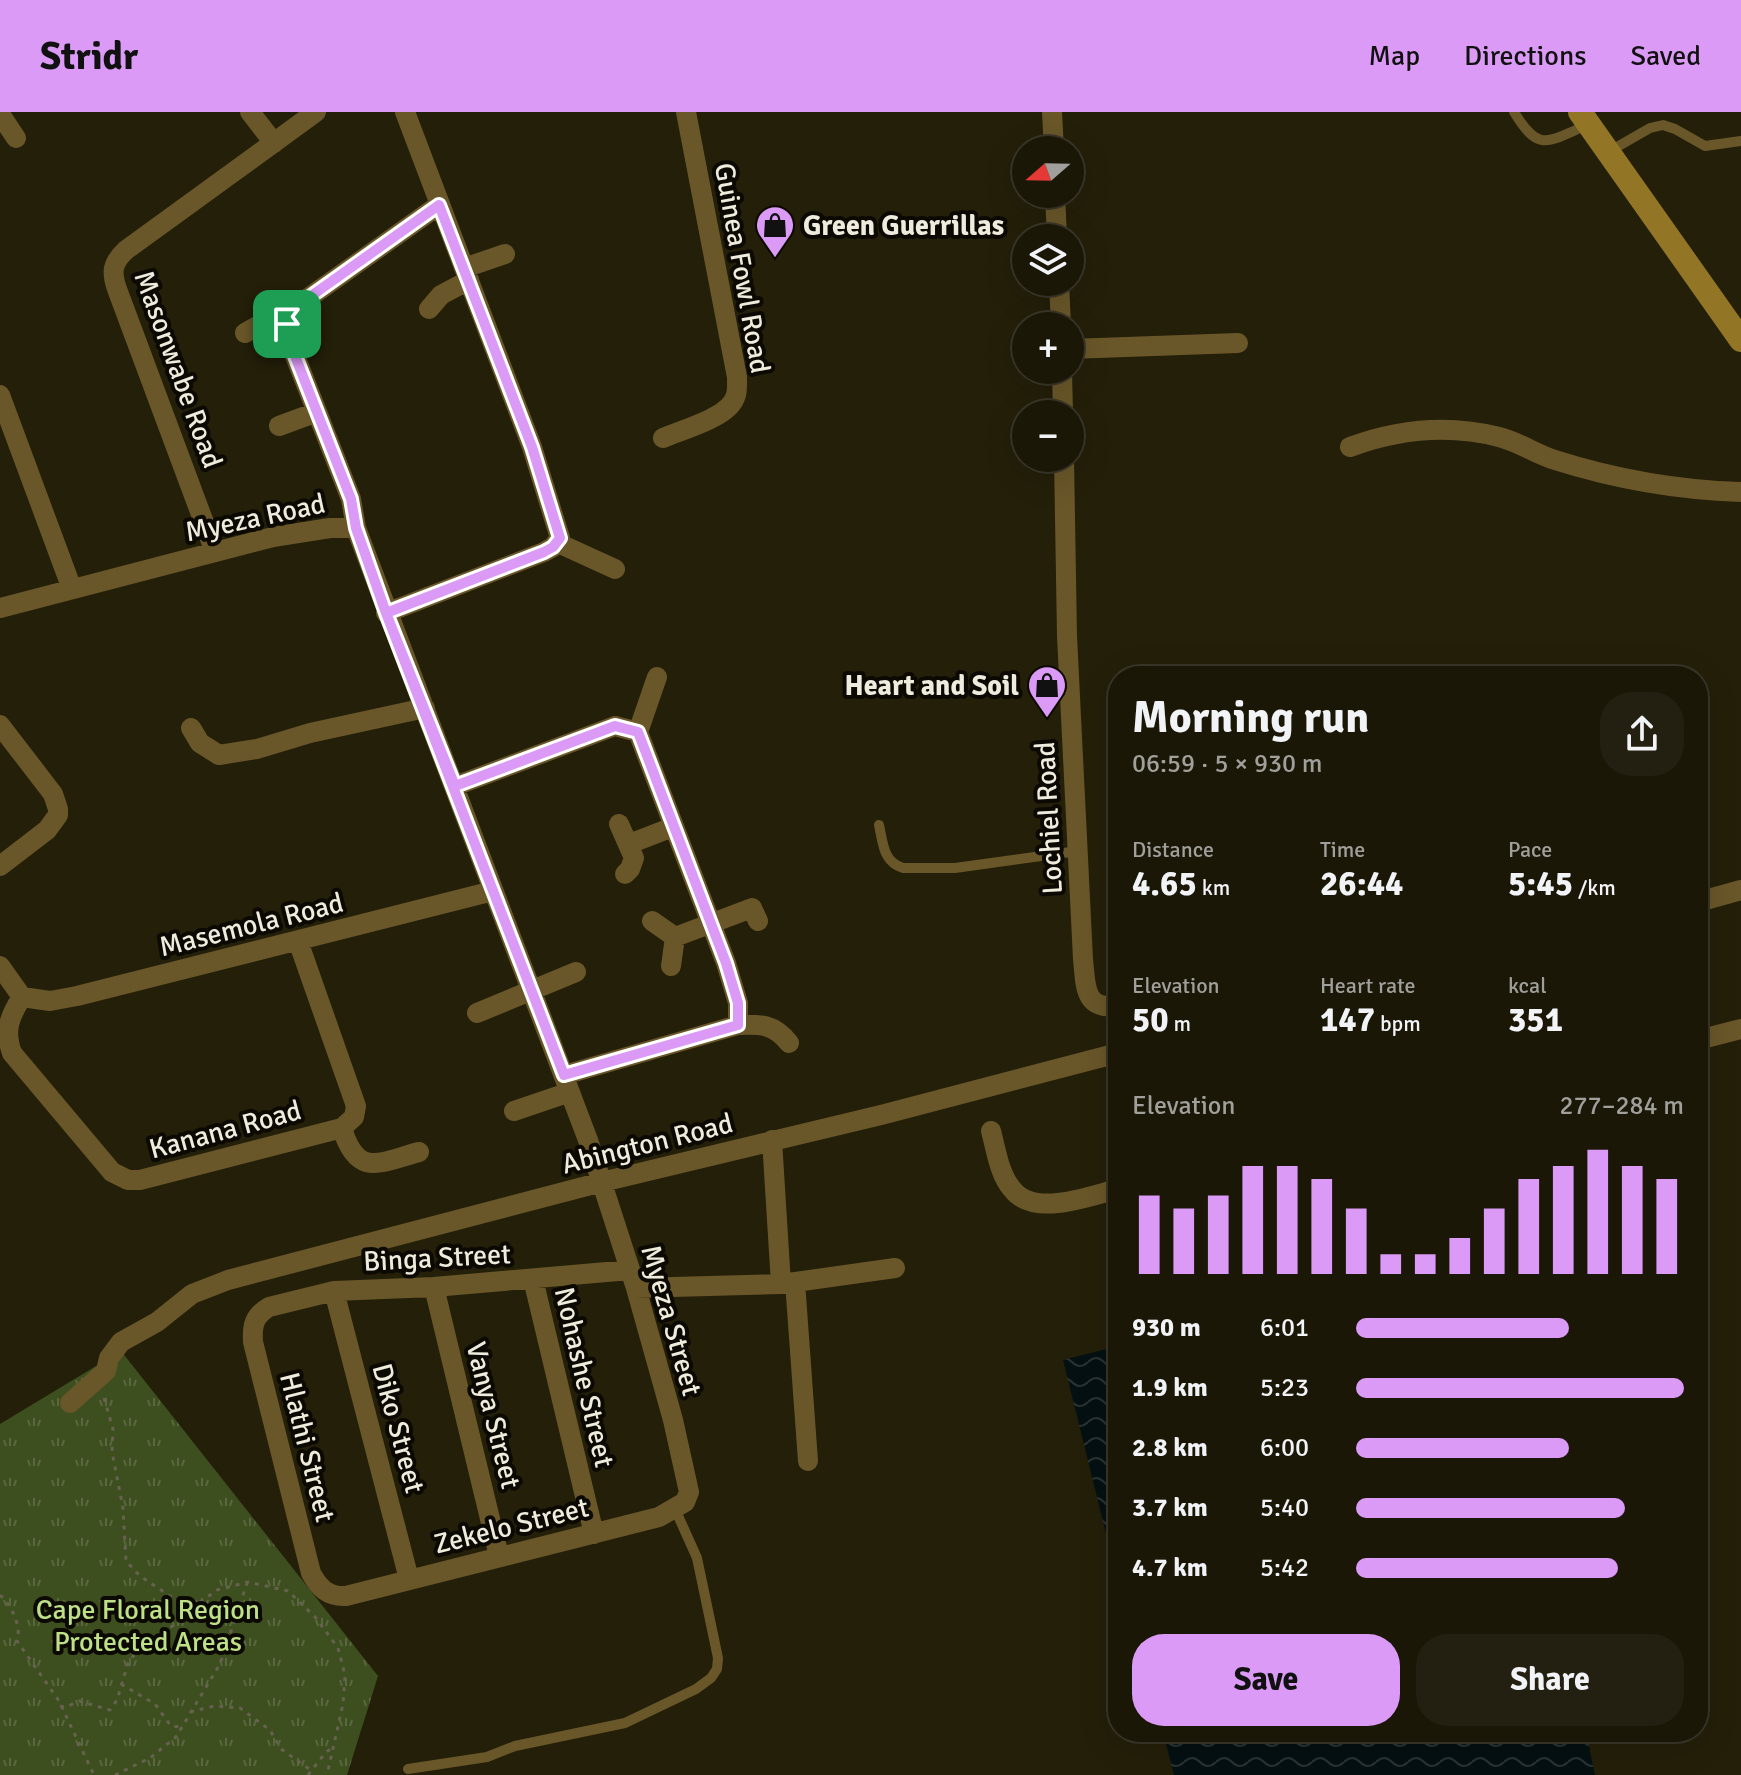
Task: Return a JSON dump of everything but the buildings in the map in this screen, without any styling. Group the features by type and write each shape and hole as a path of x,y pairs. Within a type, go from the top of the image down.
{"main road":[{"path":"1584,118 1741,340"}],"street":[{"path":"250,112 274,143"},
{"name":"Masonwabe Road","path":"215,552 117,289 113,269 116,259 126,250 316,112"},
{"path":"386,613 544,552 558,543 560,532 532,447 405,112"},
{"name":"Guinea Fowl Road","path":"663,438 709,419 728,407 737,394 737,377 686,112"},
{"path":"1052,112 1053,136"},
{"path":"0,114 16,138"},
{"path":"356,528 351,499 288,338 287,324 297,306 439,205"},
{"path":"429,309 466,274 505,254"},
{"path":"245,333 256,325 290,314"},
{"path":"1084,348 1238,343"},
{"path":"0,395 72,589"},
{"path":"279,426 317,412"},
{"path":"1350,447 1400,432 1461,430 1501,437 1553,459 1650,483 1690,490 1741,492"},
{"name":"Lochiel Road","path":"1064,472 1067,636 1087,990 1097,1005 1108,1006"},
{"name":"Myeza Road","path":"0,608 304,531 356,528 602,1182"},
{"path":"558,543 615,569"},
{"path":"657,677 638,732 738,1003 738,1025"},
{"path":"191,728 208,750 219,755 233,754 310,733 425,708"},
{"path":"0,725 53,794 58,809 55,821 47,830 0,866"},
{"path":"455,786 615,726 638,732"},
{"path":"619,824 634,858 625,874"},
{"path":"629,844 673,827"},
{"path":"1708,899 1741,890"},
{"name":"Masemola Road","path":"22,997 50,1001 77,996 493,891"},
{"path":"675,937 753,909"},
{"path":"652,921 675,937"},
{"path":"671,966 675,937"},
{"name":"Kanana Road","path":"22,997 12,1012 7,1029 6,1058 112,1172 128,1180 140,1180 342,1128 354,1117 356,1106 298,941"},
{"path":"0,966 22,997"},
{"path":"477,1013 576,972"},
{"path":"514,1111 567,1084 738,1025 763,1023 771,1026 789,1043"},
{"path":"1708,1037 1741,1029"},
{"name":"Abington Road","path":"98,1380 121,1342 157,1322 192,1294 228,1280 602,1182 881,1115 1108,1056"},
{"name":"Kanana Road","path":"342,1128 347,1147 363,1163 373,1164 419,1152"},
{"path":"991,1131 1012,1190 1027,1200 1055,1204 1108,1191"},
{"path":"772,1140 808,1461"},
{"name":"Myeza Street","path":"602,1182 633,1279 686,1474 689,1492 685,1502 675,1509"},
{"name":"Binga Street","path":"254,1320 269,1307 334,1291 533,1279 788,1283 895,1268"},
{"name":"Nohashe Street","path":"533,1279 594,1534"},
{"name":"Vanya Street","path":"434,1287 499,1556"},
{"name":"Diko Street","path":"334,1291 409,1579"},
{"name":"Hlathi Street","path":"254,1320 253,1342 311,1573 319,1587"},
{"path":"70,1403 98,1380"},
{"name":"Zekelo Street","path":"319,1587 328,1593 346,1596 659,1517 675,1509"}],"lane":[{"path":"1514,112 1528,135 1535,139 1554,139 1584,118"},
{"path":"1608,152 1650,128 1663,125 1705,146 1741,141"},
{"path":"879,825 885,855 895,866 903,868 955,868 1078,851"},
{"path":"408,1769 487,1757 515,1746 625,1723 696,1689 711,1678 717,1669 715,1644 697,1558 675,1509"}],"path":[{"path":"98,1380 113,1429 112,1452 123,1508 126,1561 140,1576 179,1602 194,1606"},
{"path":"115,1775 164,1748 183,1727 220,1664 248,1582"},
{"path":"60,1706 66,1707 79,1701 110,1710 134,1655 149,1647 165,1630 184,1620 194,1606 217,1590 248,1582 288,1591 316,1618 338,1648 345,1675 343,1704 327,1775"},
{"path":"0,1595 8,1602 13,1614 20,1633 17,1641 60,1706 94,1775"},
{"path":"121,1684 155,1704 171,1726 183,1727"},
{"path":"190,1712 214,1706 240,1708 270,1730 281,1749 312,1771"},
{"path":"308,1775 326,1752 334,1747"}],"green space":[{"name":"Cape Floral Region Protected Areas","path":"121,1351 378,1676 347,1775 0,1775 0,1424"}],"water":[{"path":"1108,1349 1108,1542 1063,1360"},
{"path":"1166,1742 1588,1742 1595,1775 1174,1775"}],"place":[{"name":"Green Guerrillas","path":"775,259"},
{"name":"Heart and Soil","path":"1047,719"}],"route":[{"path":"287,324 288,338 351,499 356,528 386,613 564,1075 738,1025 738,1003 726,963 638,732 615,726 455,786 386,613 544,552 558,543 560,538 532,447 439,205 297,306 287,324"}]}
